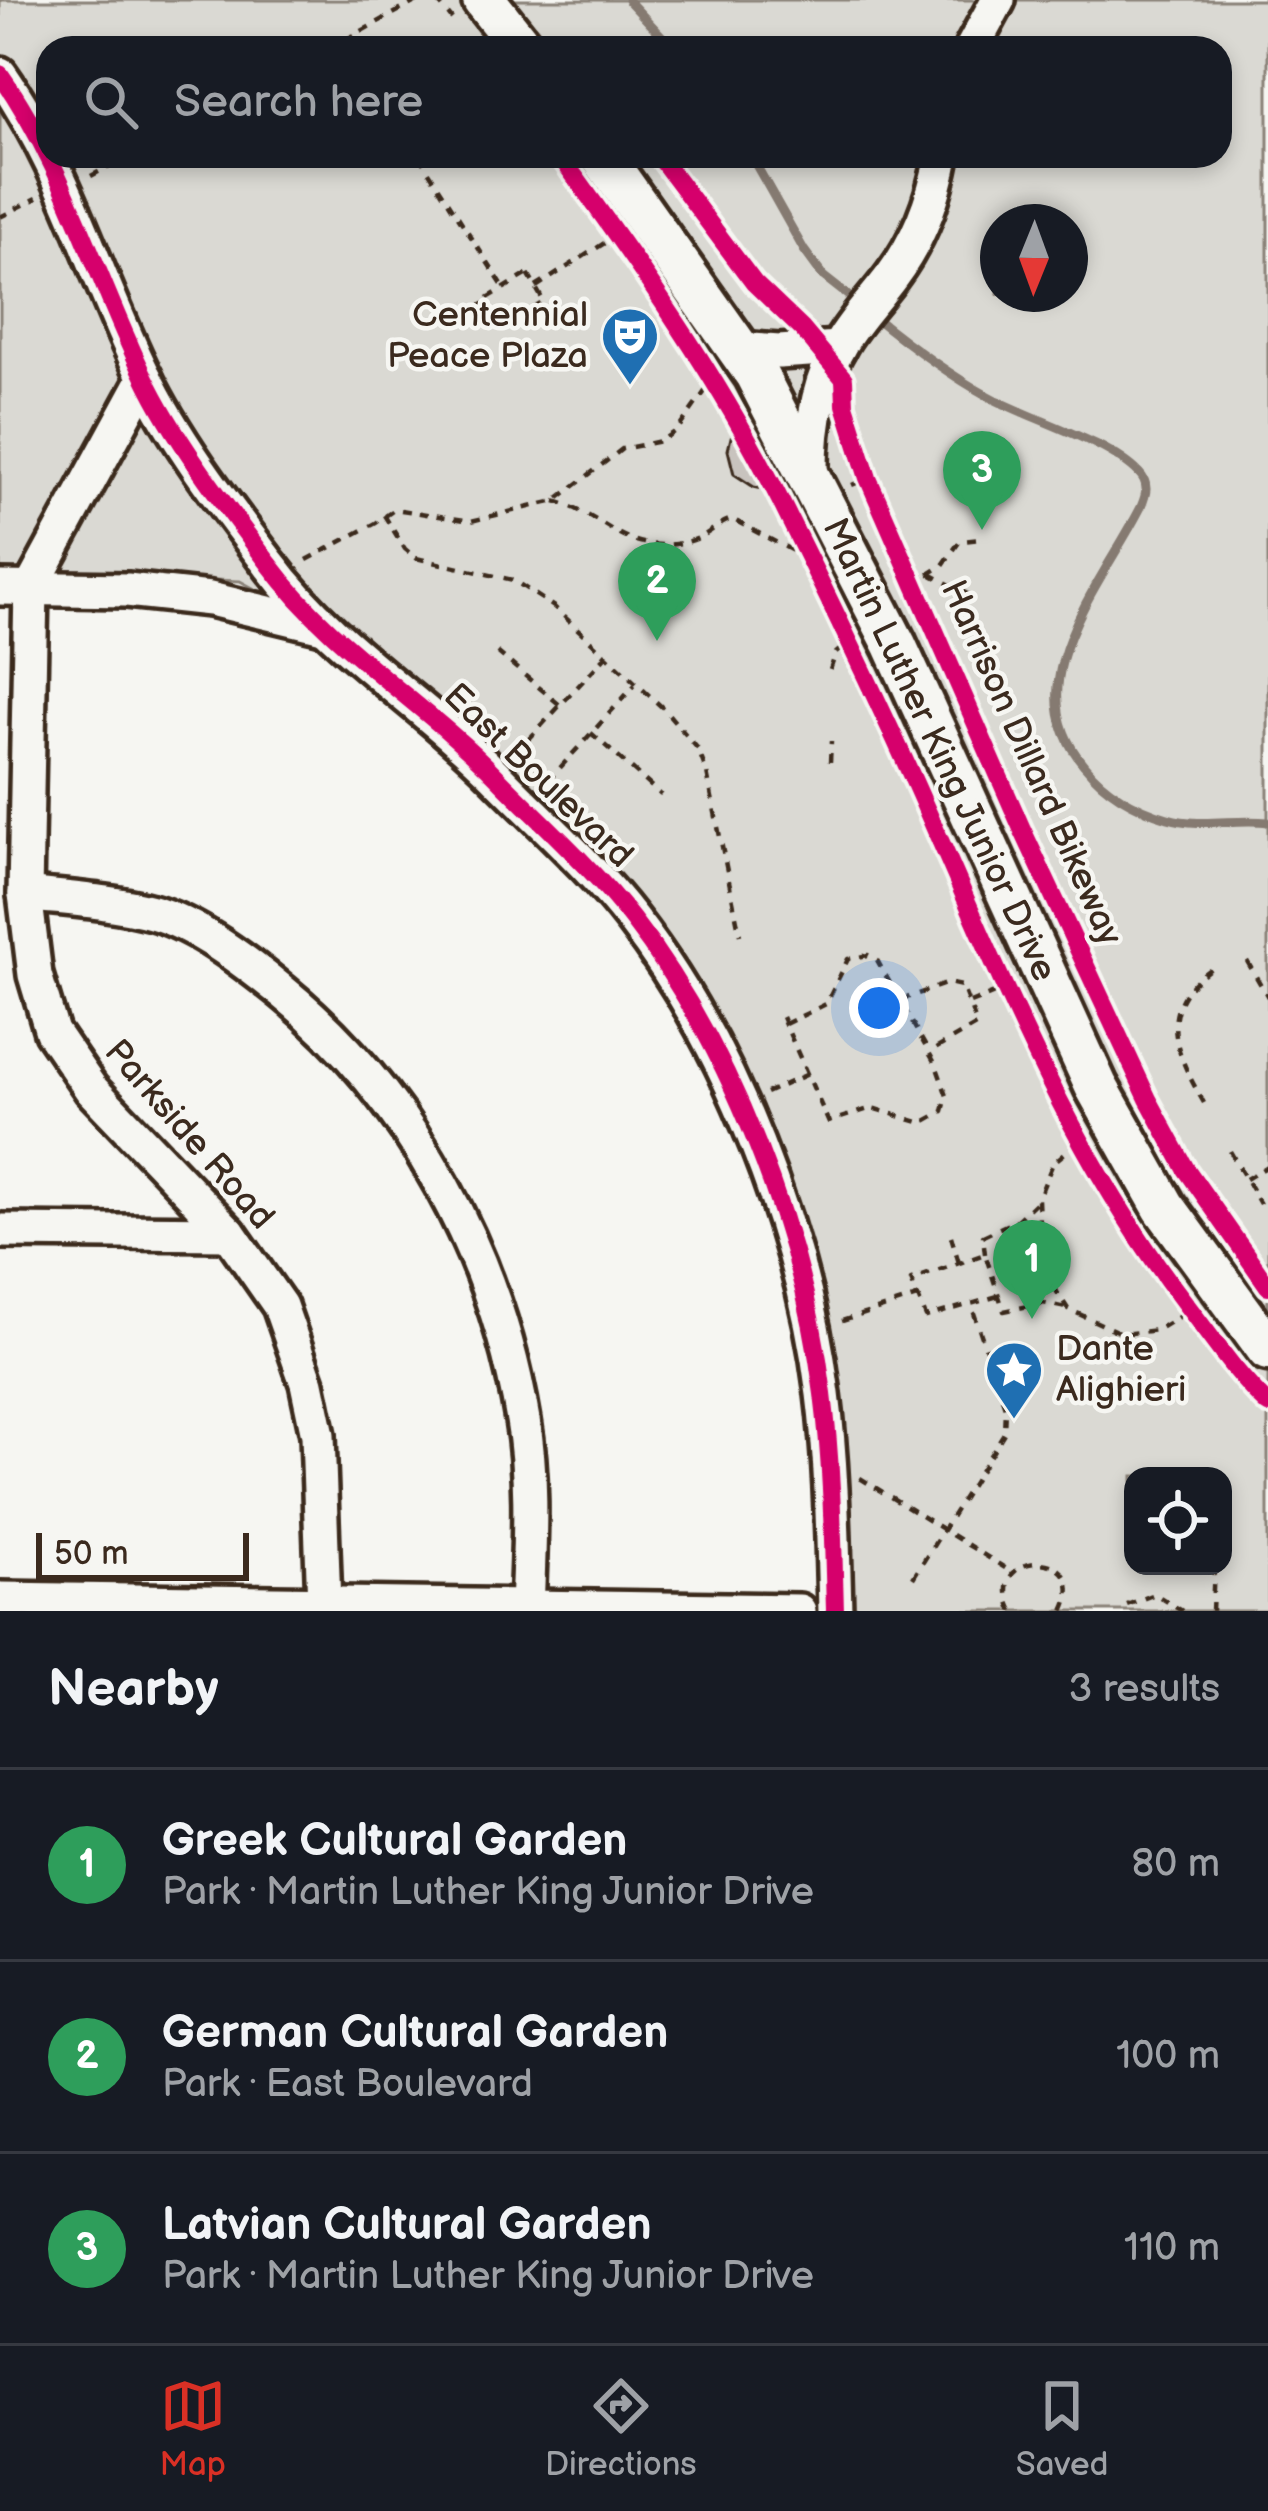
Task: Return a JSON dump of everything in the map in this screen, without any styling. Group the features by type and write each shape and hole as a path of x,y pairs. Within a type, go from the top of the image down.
{"main road":[{"path":"484,0 512,36"},
{"name":"Martin Luther King Junior Drive","path":"589,168 739,349 829,483 895,645 1104,1101 1164,1207 1268,1349"}],"street":[{"path":"978,36 998,0"},
{"name":"East Boulevard","path":"0,74 36,139"},
{"name":"East Boulevard","path":"52,168 145,378 261,553 325,627 463,743 608,890 670,973 733,1089 778,1199 809,1312 827,1438 835,1611"},
{"path":"829,483 810,446 816,413 844,338 893,275 928,211 939,168"},
{"path":"739,349 779,352 844,338"},
{"name":"Parkside Road","path":"145,378 16,588 26,894 35,976 52,1032 92,1089 229,1233 280,1306 308,1383 320,1449 324,1604"},
{"path":"16,588 127,590 211,599 325,627"},
{"path":"26,894 155,912 238,956 307,1012 376,1085 420,1146 466,1230 492,1301 523,1419 530,1490 527,1610"},
{"path":"0,1231 229,1233"},
{"path":"0,1599 240,1607 800,1611"}],"path":[{"path":"352,36 419,0"},
{"path":"83,180 106,168"},
{"path":"427,168 503,288"},
{"path":"0,217 37,198"},
{"path":"536,287 617,235"},
{"path":"528,274 544,302 497,329 481,302 503,288 528,274"},
{"path":"674,323 768,478"},
{"path":"307,560 403,508 471,521 555,501 622,449 661,441 678,429 712,382"},
{"path":"829,483 865,469 877,499"},
{"path":"555,501 618,535 656,545 693,541 712,533 722,522 737,520 808,560"},
{"path":"384,515 416,558 524,585 665,710 701,757 740,935"},
{"path":"794,530 846,647 834,657 830,670"},
{"path":"922,579 943,565 960,541 982,539"},
{"path":"922,579 968,595"},
{"path":"497,652 560,705"},
{"path":"516,754 606,656"},
{"path":"548,781 634,685"},
{"path":"591,733 662,795"},
{"path":"830,741 830,762"},
{"path":"532,767 542,755"},
{"path":"829,1122 872,1108 911,1122 936,1118 943,1111 946,1096 929,1052 877,960 868,955 856,955 842,965 826,1004 784,1021 832,1130"},
{"path":"1247,961 1268,997"},
{"path":"1204,1103 1183,1066 1174,1028 1184,993 1216,964"},
{"path":"901,1000 954,982 962,986 977,1025 929,1052"},
{"path":"970,1003 1004,989"},
{"path":"766,1093 808,1074"},
{"path":"1078,1142 1053,1162 1038,1199 1017,1220 983,1236 998,1297 1008,1313 1043,1303 1134,1334 1157,1330 1190,1310"},
{"path":"1230,1150 1260,1204"},
{"path":"1246,1179 1268,1166"},
{"path":"1038,1199 1042,1261 1068,1309"},
{"path":"951,1236 959,1263"},
{"path":"985,1254 911,1280 926,1318 998,1297"},
{"path":"840,1321 917,1298"},
{"path":"913,1578 1004,1433 1005,1407 971,1304"},
{"path":"859,1478 1013,1573"},
{"path":"1012,1611 1006,1593 1013,1573 1031,1562 1060,1570 1069,1588 1063,1611"},
{"path":"1212,1611 1214,1575"},
{"path":"1127,1605 1156,1594 1182,1611"}],"shaded area":[{"path":"0,0 1268,0 1268,1611 835,1611 809,1312 733,1089 584,865 325,627 240,581 0,572"}],"building":[{"path":"733,429 771,491 734,474 728,450"}],"waterway":[{"path":"628,0 662,36"},
{"path":"758,168 823,276 860,305"},
{"path":"873,316 973,387 1108,451 1142,477 1146,490 1141,507 1088,600 1061,667 1058,700 1065,733 1093,775 1144,809 1193,822 1268,822"}],"cycle path":[{"path":"0,74 36,133"},
{"path":"53,168 157,400 186,449 270,565 321,622 467,748 600,881 668,969 701,1024 757,1144 799,1270 823,1394 835,1611"},
{"path":"569,168 677,324 757,455 880,707 1025,1031 1098,1172 1188,1307 1268,1405"},
{"name":"Harrison Dillard Bikeway","path":"668,168 754,283 844,379 845,405 868,478 1022,829 1148,1099 1186,1169 1268,1286"}],"place":[{"name":"Centennial Peace Plaza","path":"630,387"},
{"name":"Latvian Cultural Garden","path":"982,530"},
{"name":"German Cultural Garden","path":"657,641"},
{"name":"Greek Cultural Garden","path":"1032,1319"},
{"name":"Dante Alighieri","path":"1014,1421"}]}
